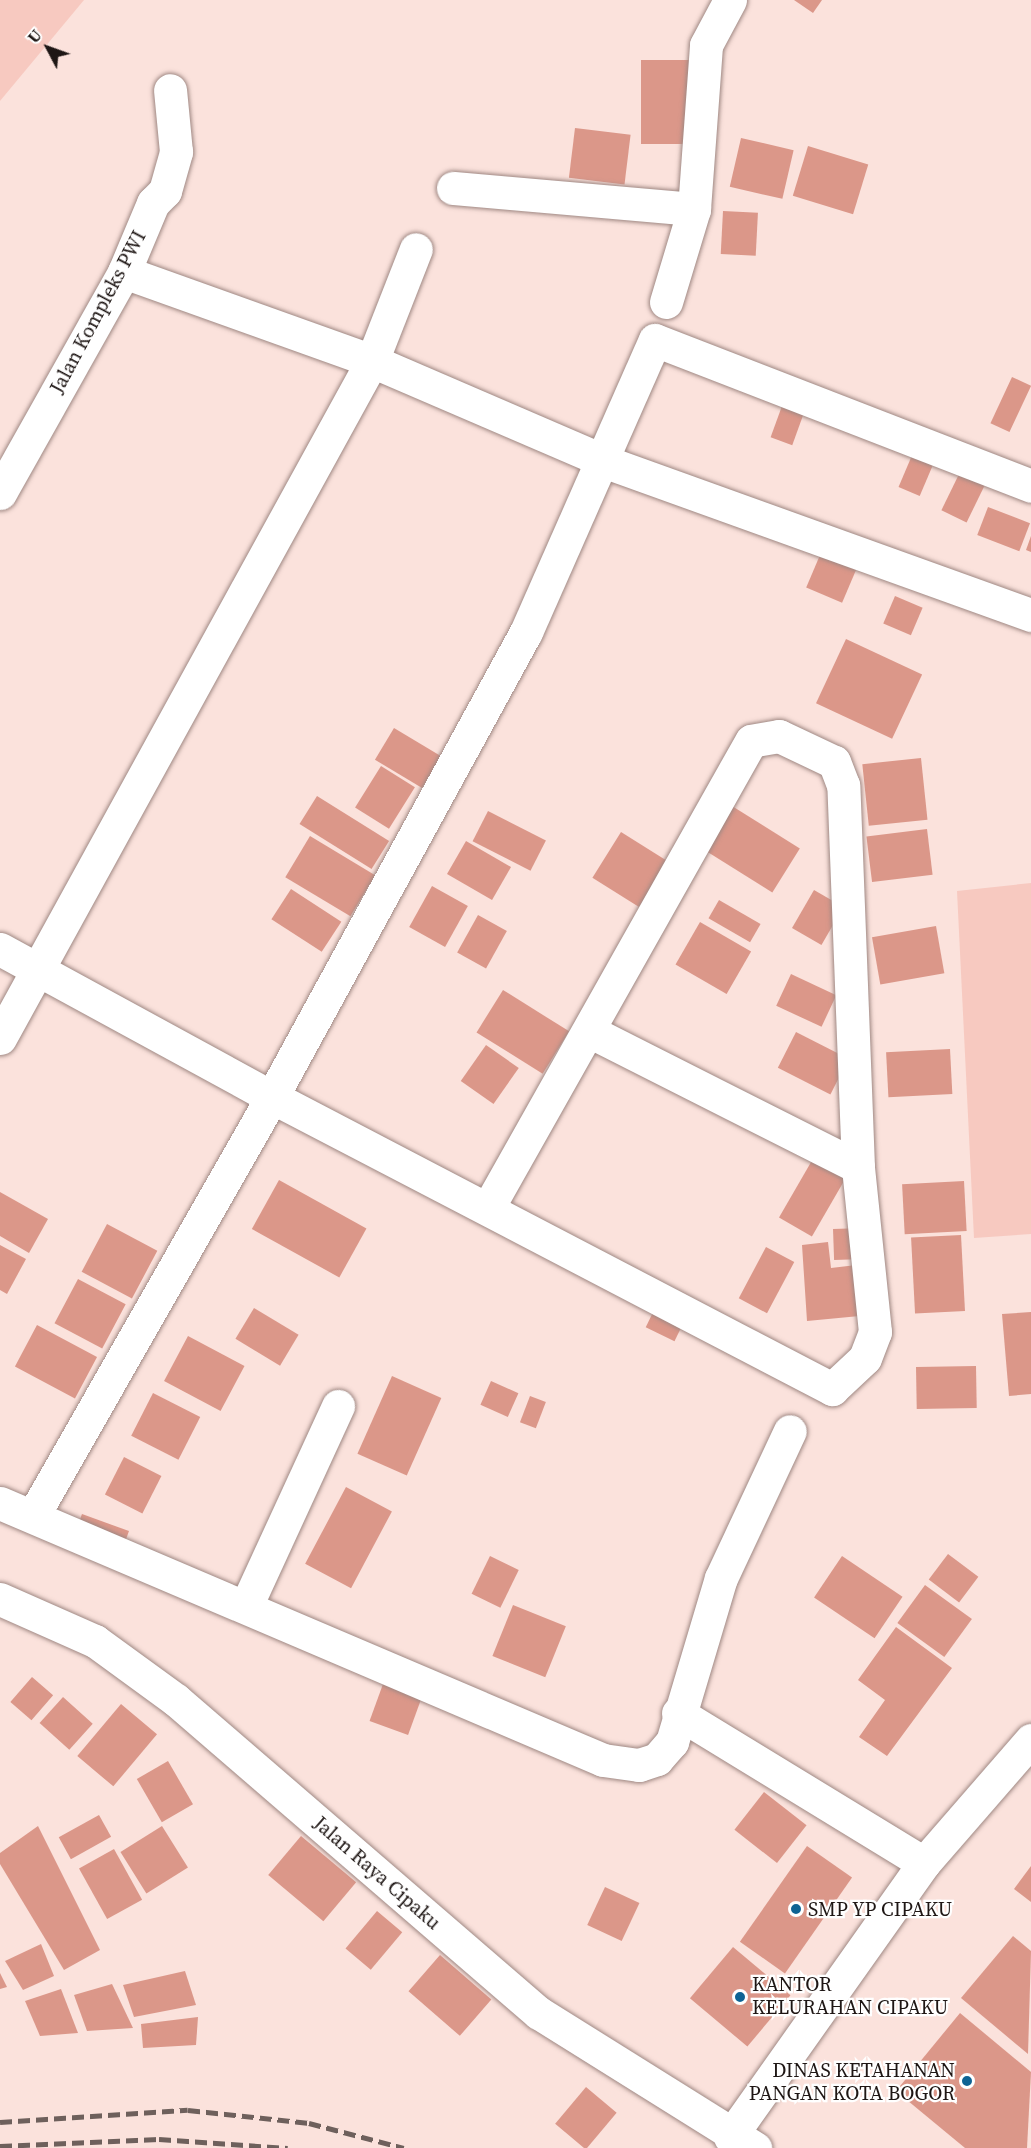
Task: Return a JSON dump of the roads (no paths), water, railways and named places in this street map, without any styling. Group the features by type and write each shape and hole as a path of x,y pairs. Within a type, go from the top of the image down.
{"street":[{"path":"666,302 694,208 701,72 706,45 730,0"},
{"name":"Jalan Kompleks PWI","path":"0,493 124,272 153,203 165,191 176,152 170,90"},
{"path":"453,188 694,208"},
{"path":"0,1038 372,361 416,249"},
{"path":"124,272 372,361 606,462 1031,615"},
{"path":"33,1516 272,1097 526,632 606,462 655,340 1031,486"},
{"path":"0,949 272,1097 832,1389 865,1358 875,1332 858,1167 843,785 840,770 826,758 779,736 751,741 591,1032 488,1208"},
{"path":"591,1032 858,1167"},
{"path":"247,1604 338,1406"},
{"path":"0,1503 247,1604 621,1764 657,1759 672,1742 678,1713 721,1578 790,1431"},
{"name":"Jalan Raya Cipaku","path":"0,1599 95,1641 176,1700 539,2013 742,2142"},
{"path":"678,1713 924,1863"},
{"path":"742,2142 924,1863 1031,1740"}],"railway":[{"path":"0,2122 188,2110 309,2123 404,2148"},
{"path":"0,2146 159,2139 288,2148"}],"place":[{"name":"SMP YP CIPAKU","path":"796,1909"},
{"name":"KANTOR KELURAHAN CIPAKU","path":"740,1997"},
{"name":"DINAS KETAHANAN PANGAN KOTA BOGOR","path":"967,2081"}]}
